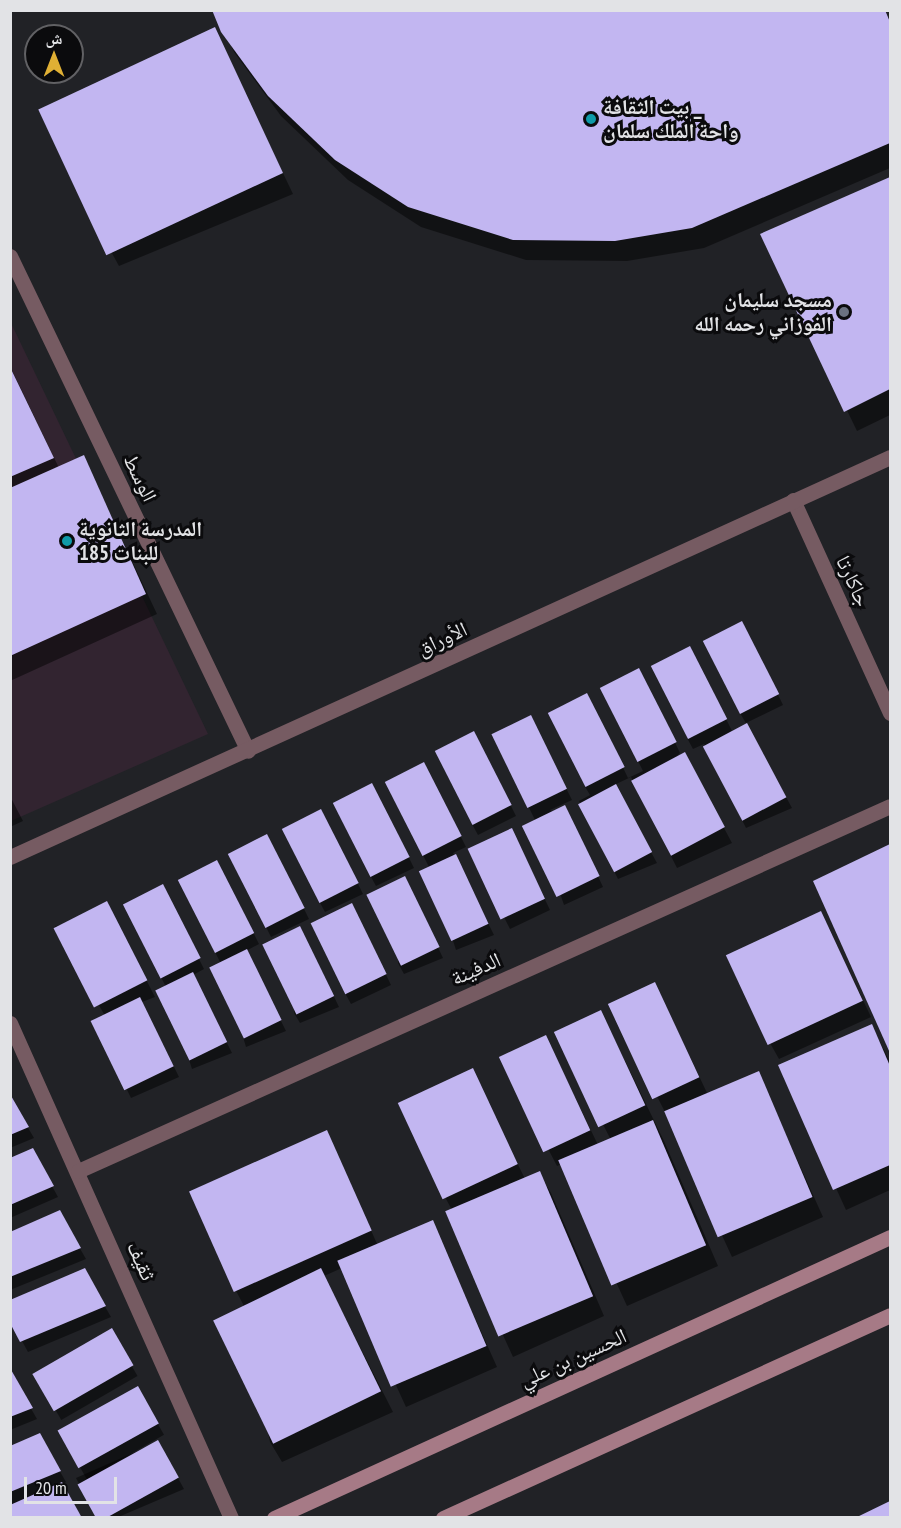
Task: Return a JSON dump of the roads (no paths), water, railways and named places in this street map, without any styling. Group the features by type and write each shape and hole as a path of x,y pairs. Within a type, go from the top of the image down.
{"street":[{"name":"الوسط","path":"10,255 248,751"},
{"name":"الأوراق","path":"10,857 248,751 891,457"},
{"name":"جاكارتا","path":"793,500 891,713"},
{"name":"الدفينة","path":"78,1171 891,806"},
{"name":"ثقيف","path":"10,1023 231,1518"},
{"name":"الحسين بن علي","path":"274,1518 891,1238"},
{"path":"443,1518 891,1315"}],"place":[{"name":"بيت الثقافة _ واحة الملك سلمان","path":"591,119"},
{"name":"مسجد سليمان الفوزاني رحمه الله","path":"844,312"},
{"name":"المدرسة الثانوية 185 للبنات","path":"67,541"}]}
